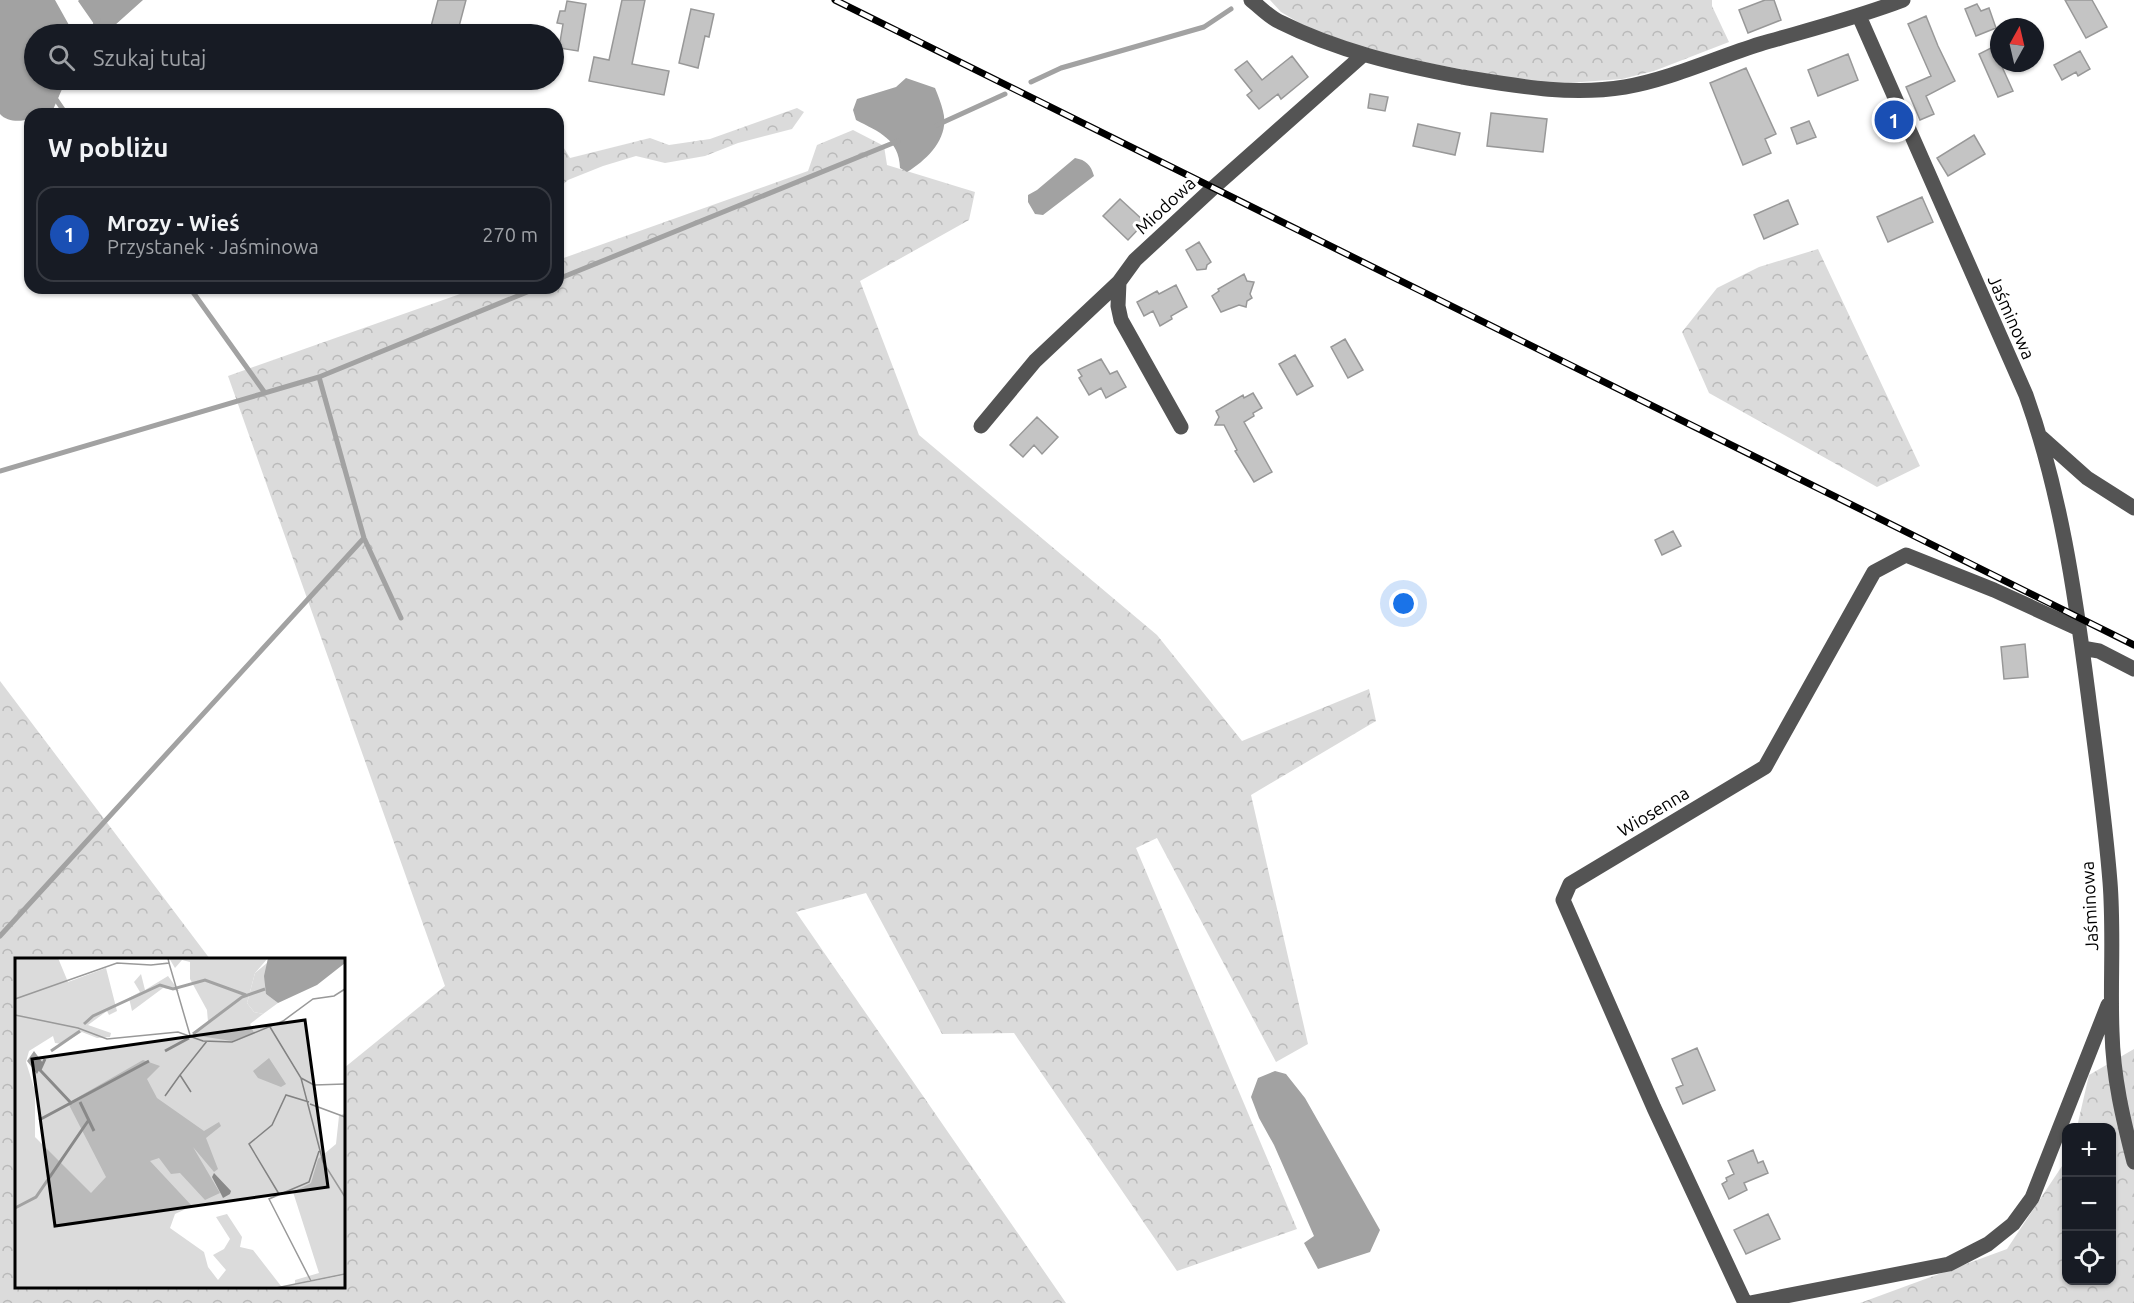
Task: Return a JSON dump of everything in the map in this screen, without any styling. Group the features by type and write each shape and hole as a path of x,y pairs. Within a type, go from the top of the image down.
{"street":[{"path":"1251,0 1277,21 1363,55 1390,63 1518,87 1554,91 1590,91 1625,87 1656,80 1903,0"},
{"name":"Jaśminowa","path":"1859,16 2026,395 2041,437 2061,526 2082,648 2110,884 2114,1066 2119,1104 2134,1162"},
{"name":"Miodowa","path":"981,426 1035,361 1119,282 1135,260 1363,55"},
{"path":"1119,282 1118,306 1121,320 1181,427"},
{"path":"2041,437 2087,478 2134,508"},
{"name":"Wiosenna","path":"1745,1303 1654,1108 1563,900 1570,884 1765,767 1874,572 1906,555 1994,590 2079,629"},
{"path":"2082,648 2099,651 2134,669"},
{"path":"1750,1303 1949,1264 1988,1244 2013,1224 2032,1198 2112,995"}],"green space":[{"path":"1270,0 1712,0 1712,6 1729,42 1654,71 1622,79 1555,84 1518,80 1428,63 1365,48 1308,28 1281,12"},
{"path":"797,108 804,112 792,129 738,143 705,156 665,163 636,156 603,166 564,184 564,148 570,158 650,138 669,145 710,139"},
{"path":"853,130 884,146 887,165 975,192 969,220 860,281 919,435 1157,635 1242,741 1369,689 1376,721 1251,795 1308,1044 1276,1062 1157,838 1136,848 1297,1229 1177,1271 1014,1033 942,1034 866,893 796,912 1066,1303 0,1303 0,681 209,958 15,958 15,1288 345,1288 345,1067 445,986 228,376 460,294 564,294 564,258 808,171 817,145"},
{"path":"1818,249 1920,466 1877,487 1709,393 1682,332 1717,288 1759,267"},
{"path":"2134,1049 2134,1303 1860,1303 2007,1249 2062,1166 2062,1285 2116,1285 2116,1123 2078,1123 2089,1075"}],"shaded area":[{"path":"0,0 55,0 68,24 24,24 24,90 62,90 54,108 24,108 24,120 18,121 6,119 0,114"},
{"path":"143,0 116,24 94,24 78,1"},
{"path":"906,78 935,88 944,121 936,146 922,161 907,172 900,168 899,158 892,143 880,133 856,120 853,110 857,99 896,87"},
{"path":"1075,158 1087,164 1094,176 1043,215 1035,214 1028,202 1028,195"},
{"path":"1275,1071 1286,1074 1305,1098 1380,1230 1370,1252 1318,1269 1304,1243 1314,1236 1251,1097 1258,1078"}],"building":[{"path":"438,0 466,0 460,24 432,24"},
{"path":"622,0 645,0 632,64 669,71 664,95 589,81 594,57 609,60"},
{"path":"1765,0 1774,0 1781,20 1748,33 1739,10"},
{"path":"2065,0 2092,0 2107,27 2086,38"},
{"path":"567,1 586,4 578,51 564,49 564,24 557,23 560,11 565,11"},
{"path":"1977,4 1981,11 1989,8 1992,18 1990,18 1990,30 1976,36 1965,9"},
{"path":"691,9 714,14 709,37 705,36 698,68 679,63"},
{"path":"1926,16 1955,81 1926,96 1934,114 1920,120 1906,87 1931,76 1908,24"},
{"path":"1990,48 1990,72 2004,72 2013,91 1998,97 1979,54"},
{"path":"2080,51 2090,69 2078,76 2076,72 2062,80 2054,65"},
{"path":"1848,54 1858,80 1818,96 1808,70"},
{"path":"1292,56 1308,77 1281,99 1278,94 1259,109 1247,95 1252,91 1235,70 1247,61 1262,80"},
{"path":"1746,68 1776,134 1765,139 1771,153 1743,165 1710,83"},
{"path":"1370,94 1388,97 1385,111 1368,108"},
{"path":"1491,113 1547,119 1543,152 1487,146"},
{"path":"1809,121 1816,137 1797,144 1791,128"},
{"path":"1418,124 1460,133 1455,155 1413,146"},
{"path":"1974,135 1985,154 1948,176 1937,158"},
{"path":"1922,197 1933,222 1888,242 1877,217"},
{"path":"1120,199 1145,222 1128,240 1103,216"},
{"path":"1788,200 1798,224 1764,239 1754,215"},
{"path":"1199,242 1211,262 1206,269 1197,270 1186,250"},
{"path":"1244,274 1247,281 1254,282 1250,294 1252,298 1247,301 1246,307 1239,305 1221,312 1212,296 1219,291 1218,289"},
{"path":"1176,285 1187,307 1171,316 1172,319 1160,326 1153,311 1144,316 1137,302 1157,291 1159,294"},
{"path":"1345,339 1363,370 1348,378 1331,347"},
{"path":"1295,355 1313,386 1297,395 1279,364"},
{"path":"1101,359 1110,374 1117,371 1126,387 1106,398 1101,388 1089,395 1079,378 1082,376 1078,370"},
{"path":"1253,393 1262,408 1244,422 1272,472 1254,482 1235,451 1237,450 1224,425 1215,425 1219,417 1216,411 1243,395 1244,398"},
{"path":"1037,417 1058,437 1042,454 1034,445 1023,457 1010,445"},
{"path":"1673,531 1681,546 1662,555 1655,540"},
{"path":"2025,644 2028,677 2004,679 2001,647"},
{"path":"1697,1048 1715,1090 1683,1104 1676,1088 1683,1085 1672,1059"},
{"path":"1753,1150 1758,1163 1763,1161 1768,1173 1744,1183 1747,1190 1729,1199 1722,1184 1727,1181 1726,1178 1734,1174 1728,1161"},
{"path":"1768,1214 1780,1239 1746,1254 1734,1230"}],"waterway":[{"path":"1031,82 1061,68 1204,27 1231,9"},
{"path":"96,24 98,20"},
{"path":"937,125 1005,94"},
{"path":"56,96 62,108"},
{"path":"564,277 898,141"},
{"path":"194,294 265,393"},
{"path":"0,471 319,377 522,294"},
{"path":"319,377 364,538 401,618"},
{"path":"0,936 364,538"}],"railway":[{"path":"835,0 2134,645"}],"place":[{"name":"Mrozy - Wieś","path":"1894,120"}]}
